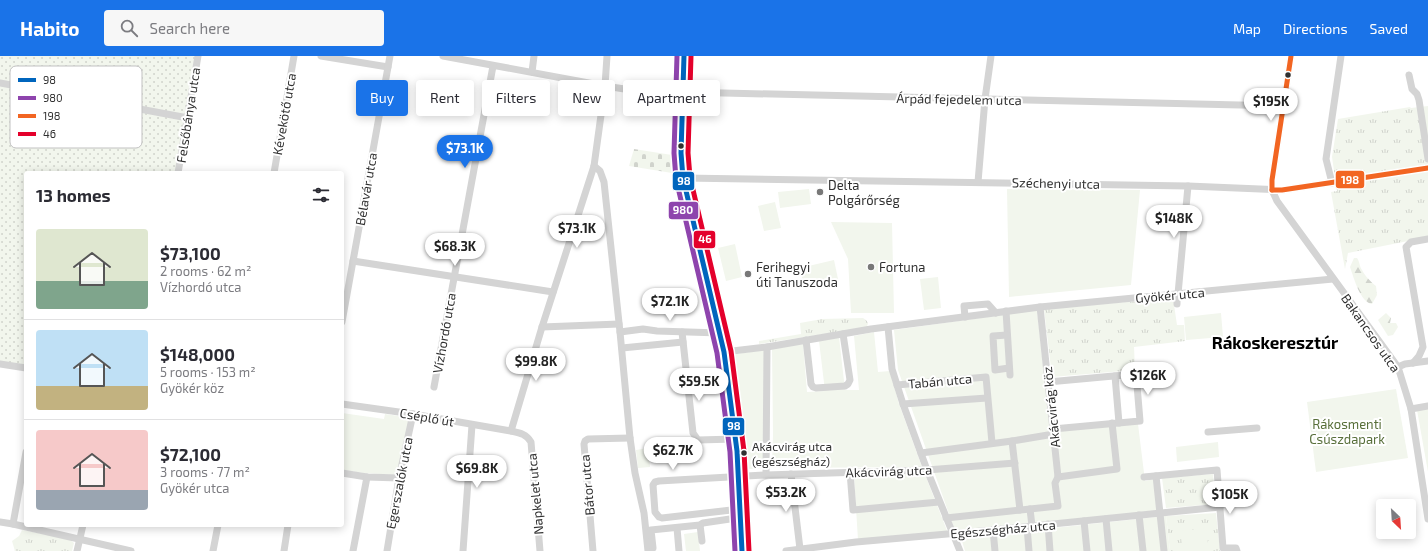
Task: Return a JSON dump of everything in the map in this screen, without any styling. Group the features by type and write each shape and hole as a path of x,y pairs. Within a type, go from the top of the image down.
{"main road":[{"path":"683,80 684,56"},
{"path":"682,116 682,178 724,352 739,476 742,551"}],"street":[{"name":"Felsőbánya utca","path":"178,171 198,56"},
{"name":"Kévekötő utca","path":"274,171 294,56"},
{"path":"321,56 388,67"},
{"name":"Bélavár utca","path":"344,311 390,56"},
{"name":"Árpád fejedelem utca","path":"442,56 461,58 494,66 574,80"},
{"path":"532,72 534,56"},
{"path":"605,80 607,56"},
{"path":"978,182 990,56"},
{"path":"1272,190 1272,180 1291,56"},
{"path":"1332,183 1326,159 1341,56"},
{"name":"Vízhordó utca","path":"434,387 494,66"},
{"path":"1409,75 1412,89 1417,94 1419,100 1428,159"},
{"path":"0,83 10,85"},
{"name":"Árpád fejedelem utca","path":"720,95 985,99 1283,106"},
{"path":"142,109 188,118"},
{"path":"511,431 542,327 594,166 601,116"},
{"path":"594,166 600,171 604,182 630,438 635,473 650,549"},
{"name":"Széchenyi utca","path":"682,178 1188,186 1266,188 1272,190 1282,190 1428,168"},
{"path":"1176,304 1188,186"},
{"name":"Bakancsos utca","path":"1272,190 1277,201 1398,367 1411,409 1428,518"},
{"path":"1413,363 1420,356 1423,347 1406,247 1411,242 1428,239"},
{"path":"353,261 553,292"},
{"name":"Gyökér utca","path":"724,352 767,347 888,327 1006,311 1333,279"},
{"path":"965,317 964,306 988,304 996,313"},
{"name":"Akácvirág köz","path":"1040,307 1058,477 1055,483 1058,506"},
{"path":"1006,311 1010,372 994,370 993,336 1007,335"},
{"path":"542,327 620,328 720,333"},
{"path":"888,327 892,369 903,404 939,502 960,551"},
{"path":"682,332 693,433 695,438 698,440 735,439"},
{"path":"806,340 811,384 813,387 845,386 850,380 843,334"},
{"path":"622,348 683,342"},
{"path":"766,475 767,347"},
{"path":"1398,367 1428,361"},
{"path":"0,364 24,368"},
{"path":"1048,382 1168,371"},
{"name":"Akácvirág utca","path":"921,453 1012,441 1053,432 1140,421 1136,373"},
{"path":"1058,477 1117,469 1115,376"},
{"name":"Tabán utca","path":"897,385 986,377 992,443"},
{"name":"Tabán utca","path":"903,404 988,398"},
{"name":"Cséplő út","path":"344,404 413,414 511,431"},
{"path":"1411,409 1428,406"},
{"name":"Egerszalók utca","path":"387,551 399,478 413,414"},
{"path":"463,551 472,425"},
{"path":"1208,432 1257,428"},
{"name":"Napkelet utca","path":"511,431 524,434 531,442 540,551"},
{"name":"Bátor utca","path":"592,551 585,441 588,439 630,438"},
{"path":"1012,441 1020,510"},
{"path":"13,524 24,463"},
{"name":"Akácvirág utca","path":"740,509 662,518 655,512 652,488 654,483 659,481 739,476 927,470 1015,463"},
{"path":"1144,477 1217,470 1223,548 1236,548 1237,551"},
{"path":"850,472 854,510 939,502"},
{"path":"344,473 367,477 399,478"},
{"path":"791,474 800,549"},
{"path":"1156,476 1164,551"},
{"path":"354,551 367,477"},
{"name":"Egészségház utca","path":"946,518 1058,506"},
{"name":"Egészségház utca","path":"786,551 856,542 1106,519 1220,506"},
{"path":"1030,509 1030,551"},
{"path":"1140,515 1143,551"},
{"path":"650,549 651,530 700,525 703,523 730,519"},
{"path":"1106,519 1109,551"},
{"path":"1084,521 1087,551"},
{"path":"0,522 24,526"},
{"path":"1048,524 1050,551"},
{"path":"700,525 702,541"},
{"path":"26,527 131,551"},
{"path":"77,551 83,527"},
{"path":"213,551 218,527"},
{"path":"284,551 288,527"},
{"path":"677,528 679,551"},
{"path":"993,530 995,551"}],"green space":[{"path":"0,56 198,56 178,171 24,171 24,368 0,364"},
{"path":"1428,106 1428,237 1348,253 1345,269 1331,192 1337,191 1332,157 1338,119 1410,107"},
{"path":"634,149 672,155 672,173 629,166"},
{"path":"809,189 811,204 780,208 778,192"},
{"path":"1007,189 1140,190 1131,285 1009,297"},
{"path":"775,202 781,228 764,231 758,206"},
{"name":"Fortuna","path":"831,222 892,223 894,313 851,313 848,259"},
{"path":"735,244 742,277 726,281 718,248"},
{"path":"1354,258 1357,258 1365,274 1376,286 1377,295 1372,304 1364,299 1356,283 1350,267"},
{"path":"834,260 838,279 804,287 800,268"},
{"path":"938,277 941,308 924,310 920,279"},
{"path":"1173,298 1177,325 1184,325 1185,341 1134,347 1135,370 1052,377 1044,309"},
{"path":"1037,310 1050,431 1138,424 1145,481 1154,479 1157,511 958,530 954,528 898,370 894,330"},
{"path":"1221,313 1223,337 1186,340 1184,317"},
{"path":"1386,313 1391,318 1390,323 1396,323 1398,327 1393,335 1388,336 1378,320"},
{"path":"863,318 868,323 867,327 864,328 759,344 759,341 801,334 800,323 822,319"},
{"path":"874,332 878,372 890,371 899,404 922,467 772,468 772,348 803,344 807,392 825,391 819,341 839,337 845,390 859,390 854,336"},
{"path":"763,350 765,351 764,468 750,469 747,468 745,446 741,435 730,355"},
{"name":"Rákosmenti Csúszdapark","path":"1396,389 1408,458 1316,472 1307,402"},
{"path":"1428,408 1428,472 1417,410"},
{"path":"344,413 384,419 385,414 399,416 409,421 397,475 344,470"},
{"path":"1218,442 1219,457 1177,462 1176,447"},
{"path":"648,448 650,467 638,468 636,450"},
{"path":"924,472 948,533 858,540 854,475"},
{"path":"1213,474 1216,504 1166,508 1162,478"},
{"path":"1216,513 1220,551 1170,551 1166,516"},
{"path":"1166,516 1170,551 965,551 961,538"},
{"path":"1206,528 1209,551 1183,551 1180,531"},
{"path":"22,530 69,539 74,543 72,551 15,551 12,541 19,536"},
{"path":"698,532 700,551 686,551 684,534"}],"transit line":[{"name":"980","path":"677,56 674,153 676,179 717,353 730,452 735,551"},
{"name":"98","path":"684,56 681,153 683,178 724,352 737,451 742,551"},
{"name":"46","path":"691,56 688,153 690,177 731,351 744,451 749,551"},
{"name":"198","path":"1272,190 1272,180 1291,56"},
{"name":"198","path":"1272,190 1282,190 1428,168"}],"place":[{"name":"Delta Polgárőrség","path":"820,192"},
{"name":"Fortuna","path":"871,267"},
{"name":"Ferihegyi úti Tanuszoda","path":"748,274"},
{"name":"Akácvirág utca (egészségház)","path":"744,453"}],"district":[{"name":"Rákoskeresztúr","path":"1275,342"}]}
